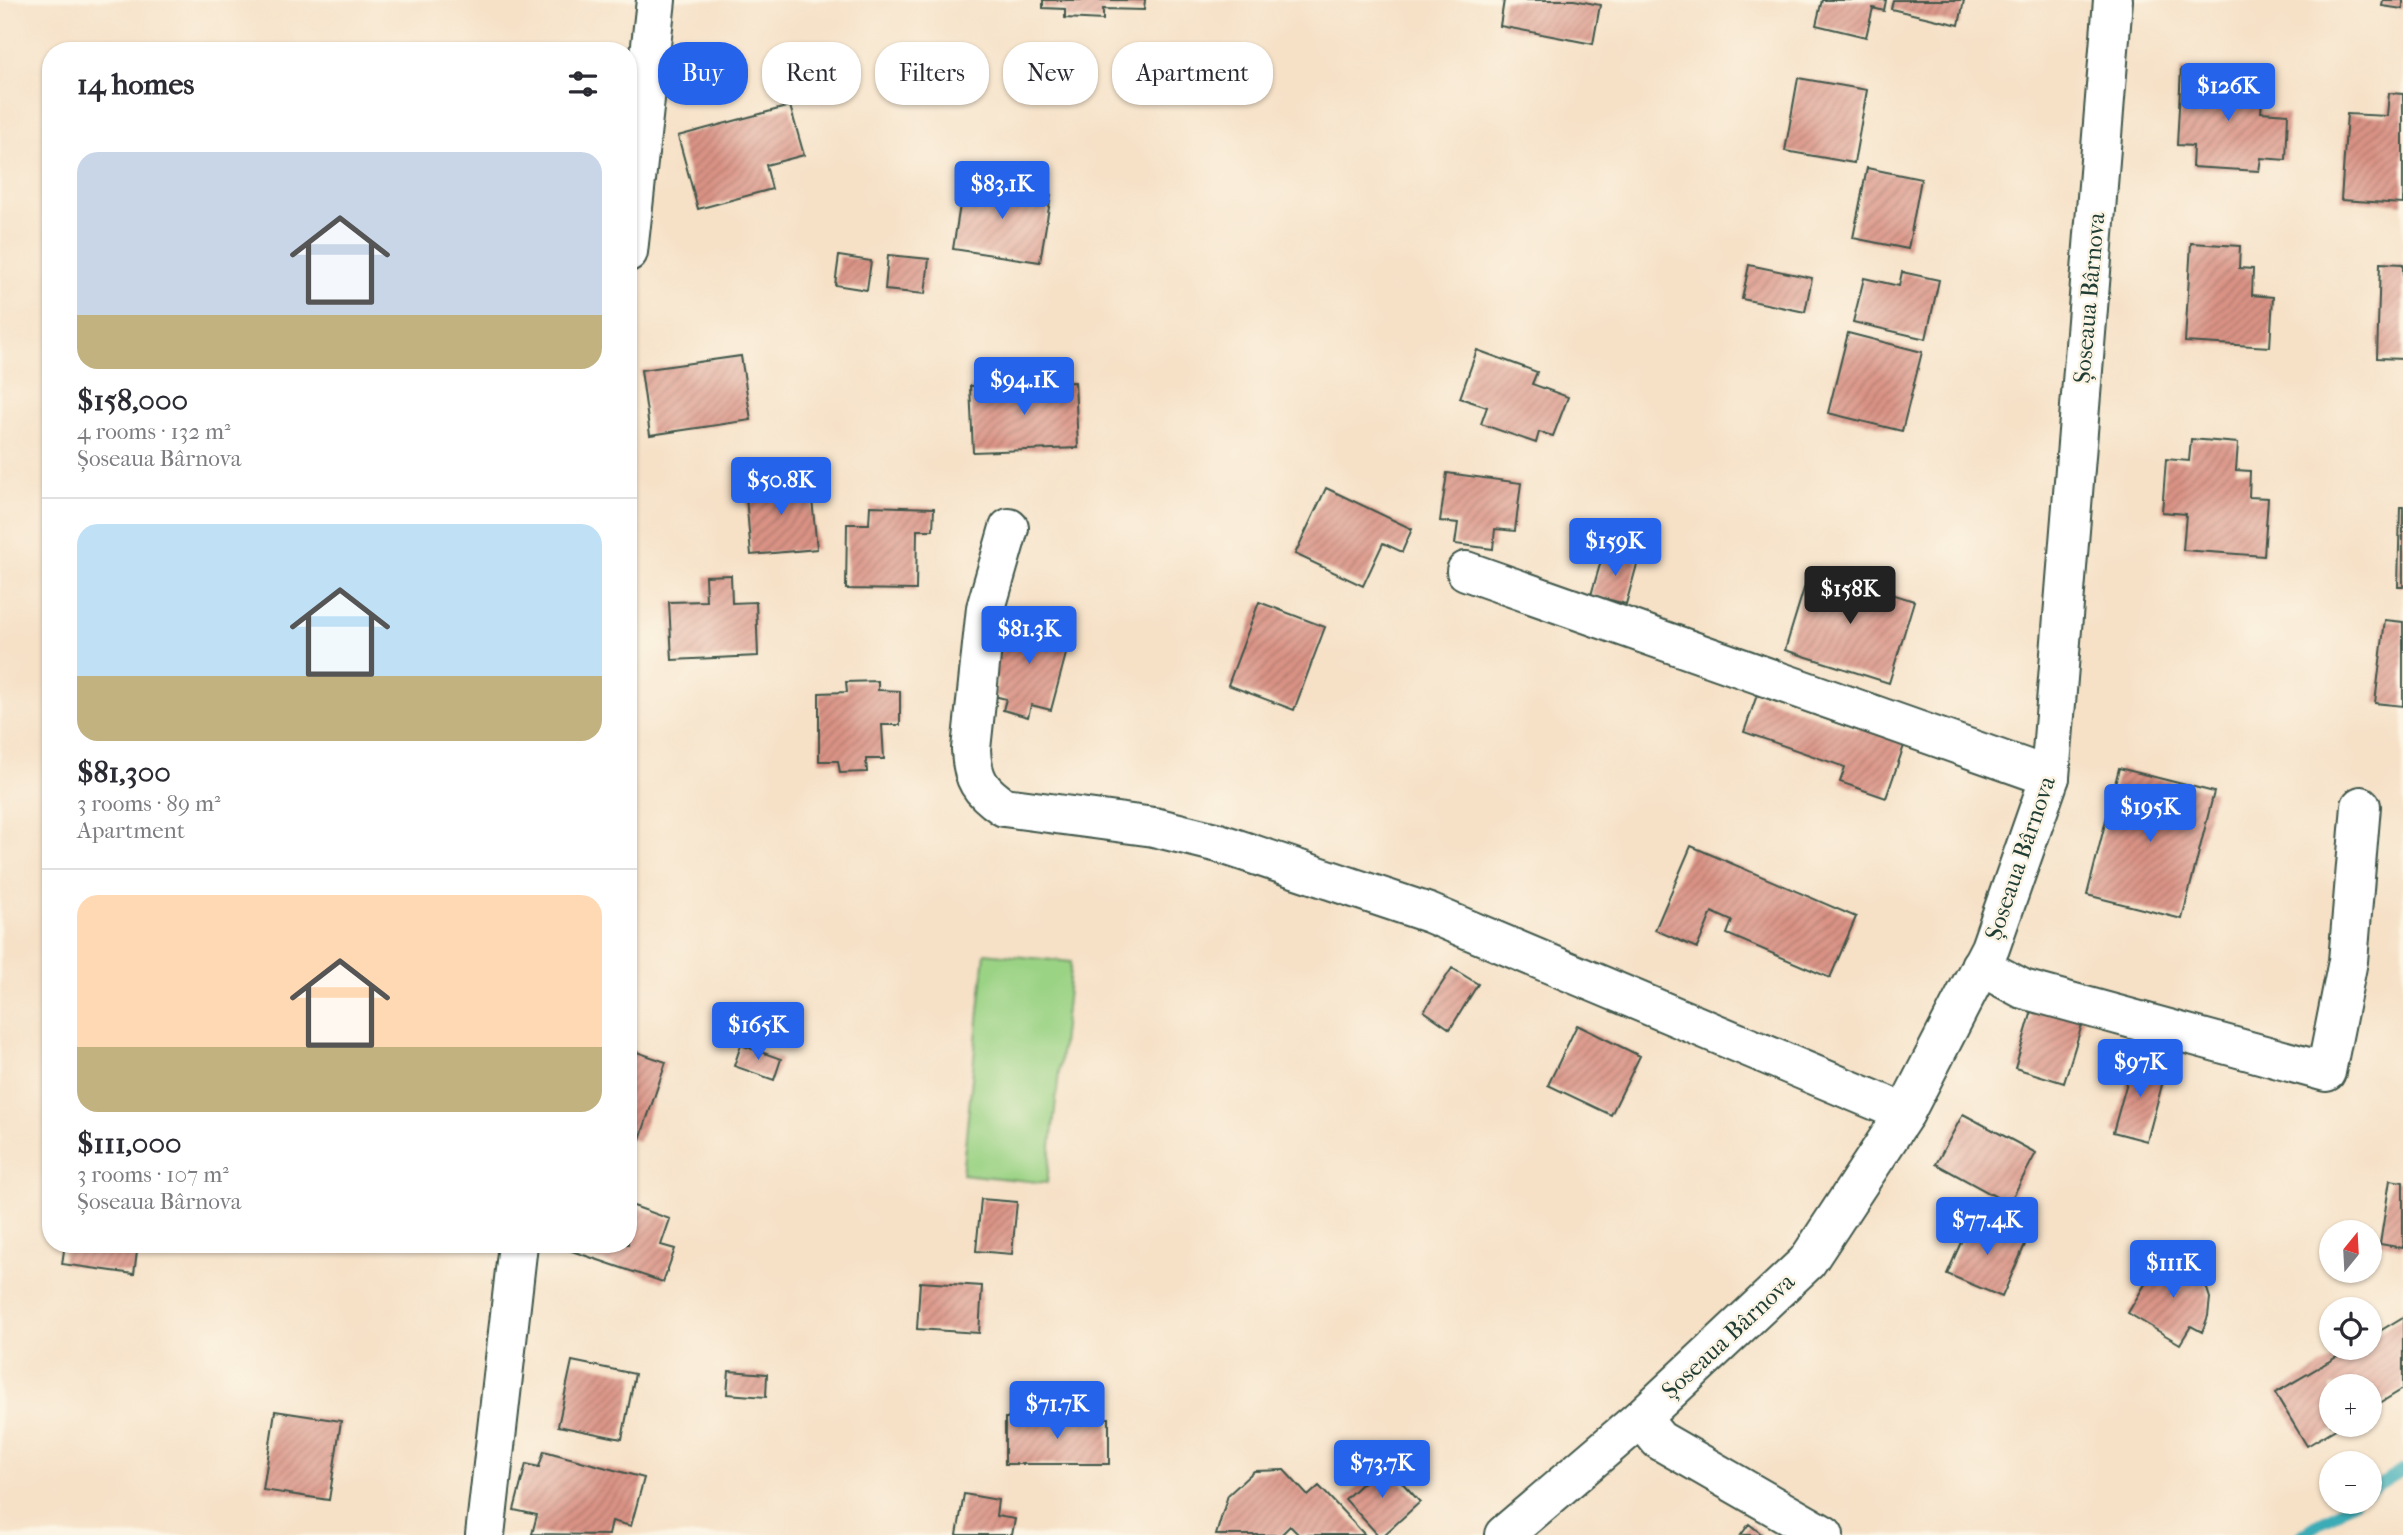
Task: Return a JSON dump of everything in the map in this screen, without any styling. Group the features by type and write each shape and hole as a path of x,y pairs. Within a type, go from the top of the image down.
{"street":[{"path":"637,171 656,0"},
{"name":"Șoseaua Bârnova","path":"1504,1535 1640,1418 1807,1262 1905,1113 1990,948 2050,777 2113,0"},
{"path":"1009,528 986,608 971,749 972,770 986,795 1004,807 1154,827 1219,843 1429,913 1905,1113"},
{"path":"1466,571 2050,777"},
{"path":"1980,966 2023,989 2326,1072 2348,961 2361,806"},
{"path":"485,1535 517,1253"},
{"path":"1640,1418 1659,1440 1824,1535"}],"green space":[{"path":"985,953 1071,962 1047,1183 962,1174"}],"building":[{"path":"1043,0 1145,0 1144,10 1103,9 1103,20 1065,18 1065,9 1043,8"},
{"path":"1504,0 1574,0 1600,5 1593,44 1500,26"},
{"path":"1822,0 1886,0 1884,11 1873,8 1866,37 1816,25"},
{"path":"1893,0 1964,0 1959,25 1891,9"},
{"path":"2383,0 2403,0 2403,9 2382,6"},
{"path":"2181,69 2238,73 2237,88 2263,90 2261,112 2288,114 2286,160 2261,158 2259,171 2192,167 2193,146 2177,145"},
{"path":"1798,78 1867,90 1854,163 1785,151"},
{"path":"2389,93 2403,94 2403,204 2341,200 2347,114 2387,116"},
{"path":"790,106 804,155 766,165 772,189 698,209 678,136"},
{"path":"1867,168 1921,179 1908,249 1853,238"},
{"path":"964,180 1051,195 1040,262 953,249"},
{"path":"2191,243 2240,246 2239,268 2253,269 2252,295 2273,297 2270,347 2185,342"},
{"path":"888,255 929,259 925,294 885,290"},
{"path":"839,256 871,261 867,290 835,285"},
{"path":"2380,263 2403,264 2403,359 2377,358"},
{"path":"1749,265 1812,278 1805,312 1742,299"},
{"path":"1902,272 1939,280 1926,339 1853,322 1864,278 1899,286"},
{"path":"1848,333 1922,352 1902,431 1828,413"},
{"path":"1477,350 1537,372 1532,384 1568,397 1553,436 1539,432 1536,443 1481,424 1487,407 1460,398"},
{"path":"741,356 751,420 650,435 641,370"},
{"path":"1075,382 1078,448 973,452 970,386"},
{"path":"2191,439 2238,443 2236,470 2250,471 2249,497 2268,498 2264,556 2183,550 2186,514 2162,512 2166,459 2189,461"},
{"path":"1447,473 1521,483 1515,531 1495,529 1493,549 1455,544 1458,523 1440,521"},
{"path":"810,479 817,549 751,555 745,485"},
{"path":"1326,488 1412,529 1402,552 1383,543 1363,586 1295,554"},
{"path":"870,506 934,508 933,530 917,530 916,590 846,589 847,524 869,524"},
{"path":"2400,507 2403,507 2403,587 2398,587"},
{"path":"1604,551 1638,561 1626,604 1591,595"},
{"path":"1810,569 1914,601 1889,683 1785,650"},
{"path":"731,575 732,603 756,602 758,656 672,660 669,602 706,601 705,576"},
{"path":"1259,602 1325,627 1294,710 1228,685"},
{"path":"1026,615 1052,622 1049,632 1070,639 1051,710 1031,705 1028,717 1003,710 1006,699 994,696 998,679 988,676 996,648 1004,650 1011,624 1023,628"},
{"path":"2385,620 2403,622 2403,706 2375,703"},
{"path":"878,681 878,690 900,691 900,725 882,725 884,759 866,759 867,772 840,773 838,761 819,761 819,693 847,692 846,682"},
{"path":"1757,695 1857,730 1861,718 1908,734 1886,798 1840,782 1845,767 1744,732"},
{"path":"2119,768 2214,792 2182,919 2087,895"},
{"path":"1691,846 1856,917 1830,978 1727,934 1732,921 1712,912 1697,948 1655,930"},
{"path":"1452,968 1478,984 1450,1029 1424,1011"},
{"path":"2034,1004 2084,1018 2064,1083 2015,1068"},
{"path":"1577,1025 1640,1056 1611,1115 1548,1085"},
{"path":"741,1045 781,1059 774,1080 734,1066"},
{"path":"637,1052 666,1062 639,1142 637,1141"},
{"path":"2134,1057 2167,1066 2147,1141 2113,1132"},
{"path":"1963,1114 2036,1153 2009,1204 1936,1164"},
{"path":"2390,1180 2403,1182 2403,1248 2382,1244"},
{"path":"981,1199 1017,1202 1012,1254 976,1251"},
{"path":"637,1207 670,1219 661,1245 675,1249 663,1282 578,1253 637,1253"},
{"path":"1972,1217 2027,1240 2002,1297 1947,1274"},
{"path":"64,1253 137,1253 134,1274 62,1264"},
{"path":"2161,1257 2177,1267 2182,1258 2196,1270 2205,1283 2210,1298 2208,1316 2202,1332 2191,1326 2180,1344 2128,1313"},
{"path":"920,1282 982,1286 979,1333 917,1329"},
{"path":"2403,1317 2403,1389 2382,1402 2382,1374 2319,1374 2319,1437 2322,1437 2307,1446 2275,1393 2331,1360 2382,1360 2382,1330"},
{"path":"572,1361 635,1374 622,1439 558,1426"},
{"path":"729,1371 767,1374 766,1397 727,1394"},
{"path":"275,1411 341,1421 329,1500 263,1490"},
{"path":"1005,1418 1109,1418 1109,1464 1005,1464"},
{"path":"544,1451 644,1478 631,1526 612,1521 609,1535 532,1534 537,1515 514,1510 526,1464 539,1467"},
{"path":"1384,1463 1420,1502 1384,1535 1378,1535 1345,1499"},
{"path":"1284,1470 1308,1496 1319,1486 1365,1535 1299,1535 1290,1526 1281,1535 1216,1535 1228,1495 1254,1471"},
{"path":"964,1494 998,1500 996,1516 1015,1519 1012,1535 957,1535"},
{"path":"1749,1524 1763,1535 1741,1535"}],"waterway":[{"path":"2382,1483 2403,1470"},
{"path":"2301,1535 2334,1514"}]}
